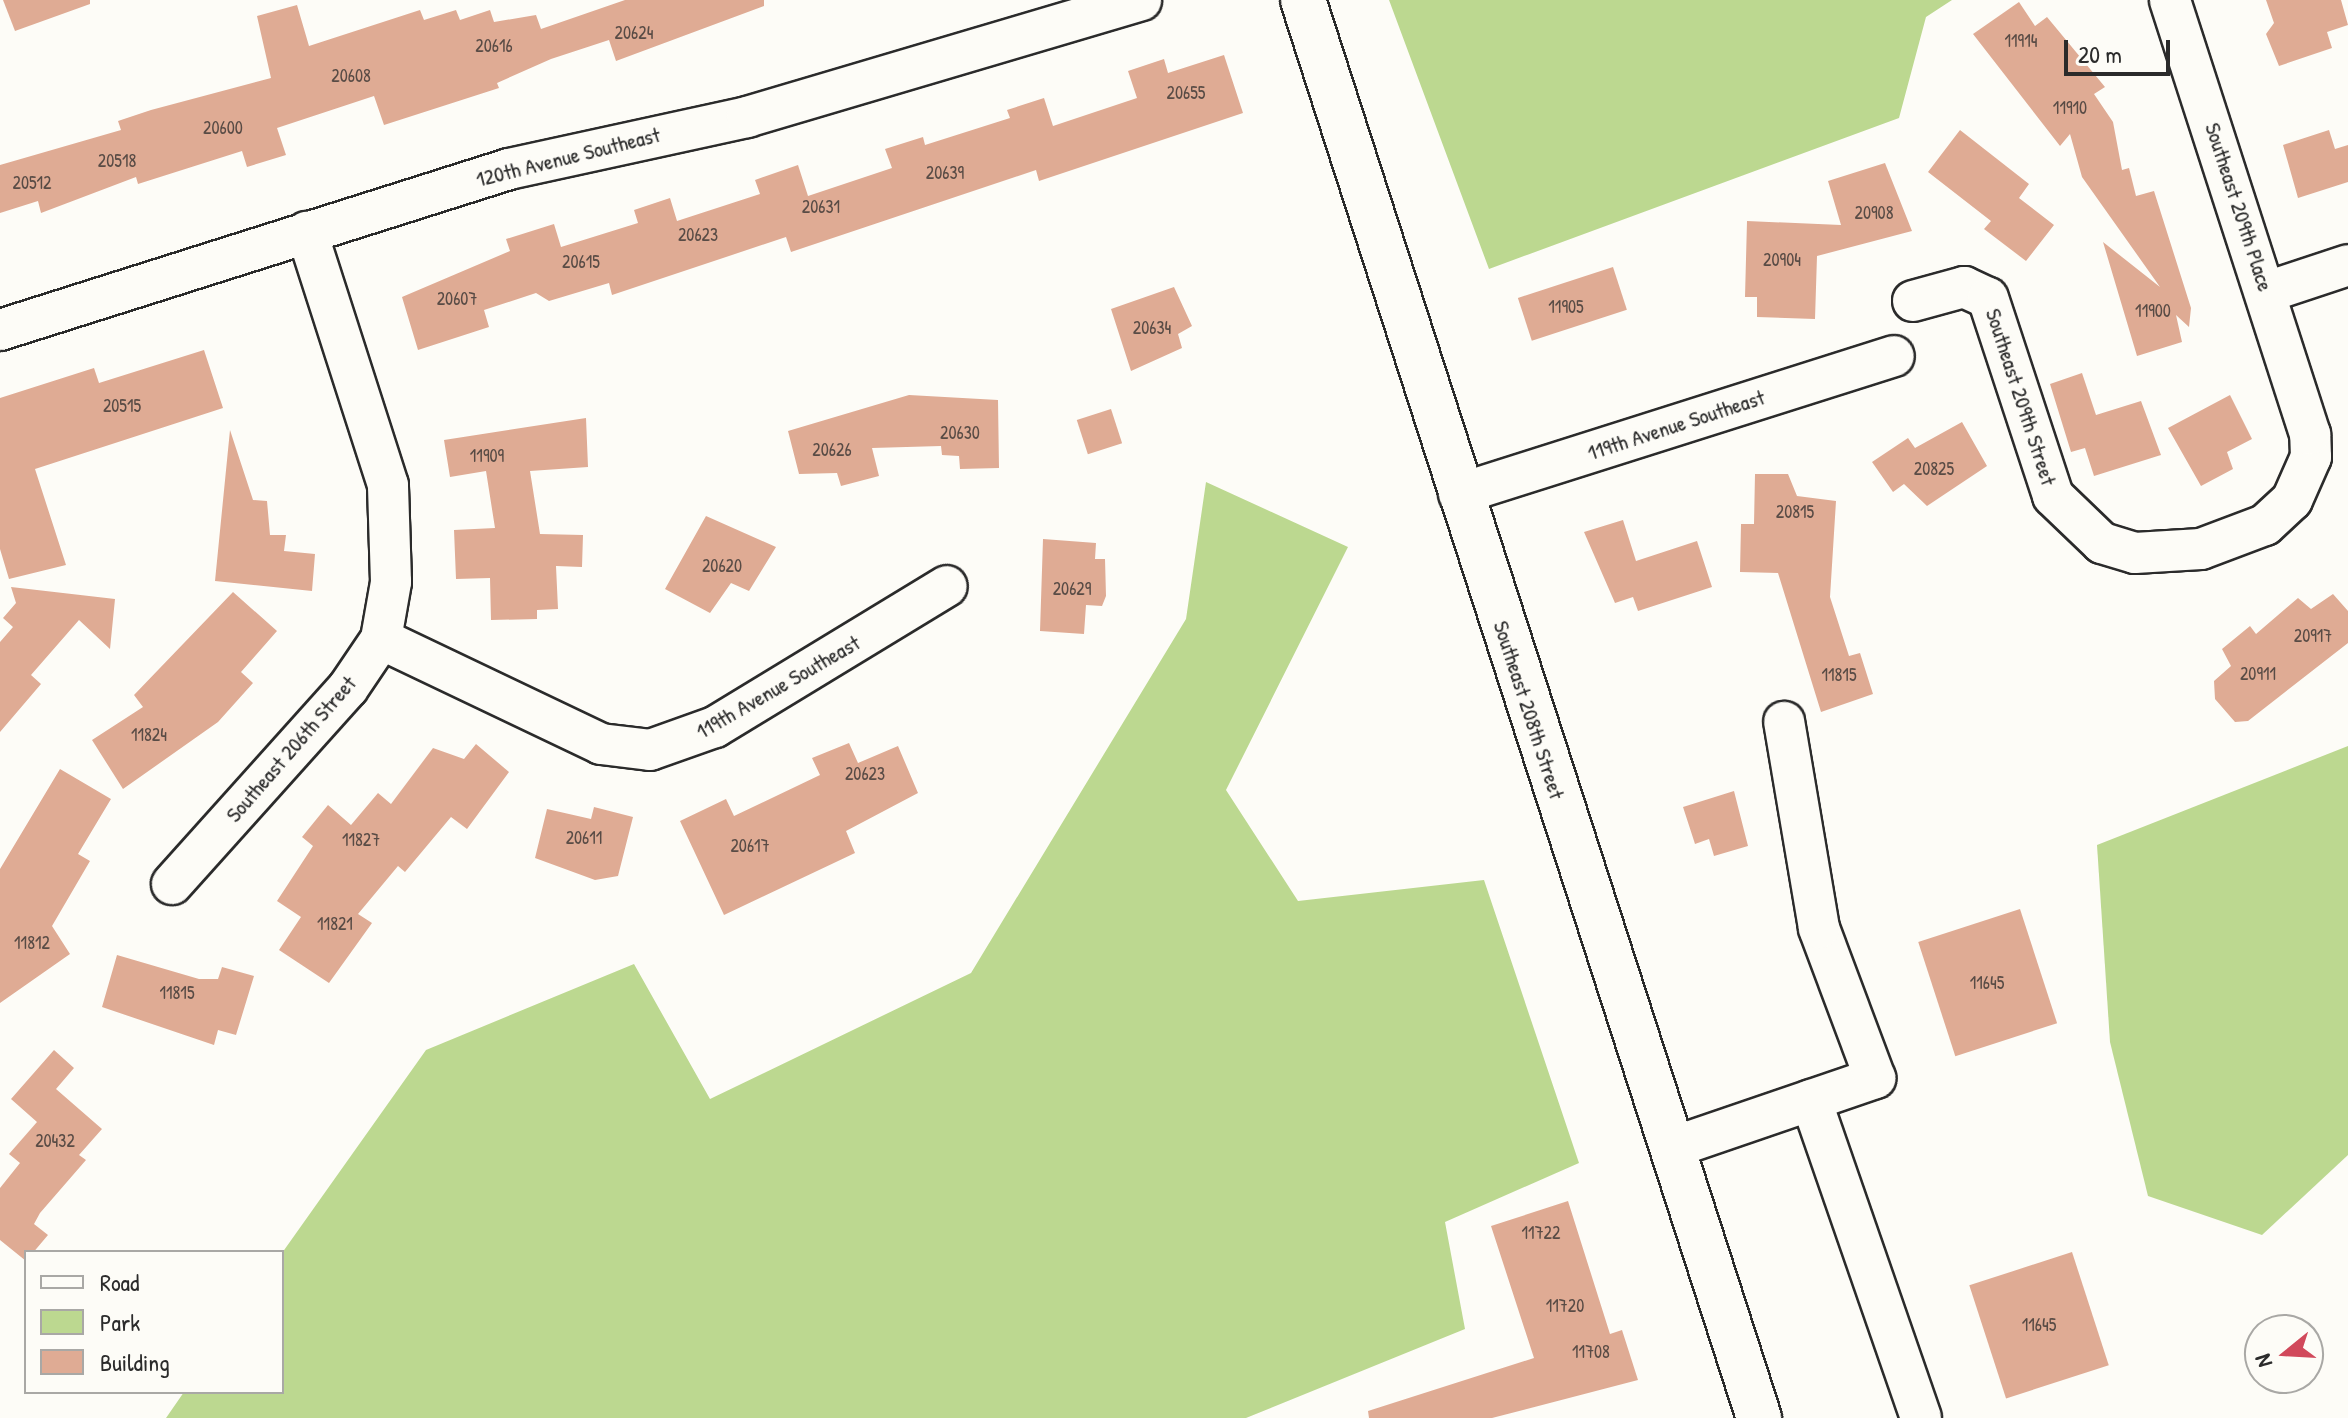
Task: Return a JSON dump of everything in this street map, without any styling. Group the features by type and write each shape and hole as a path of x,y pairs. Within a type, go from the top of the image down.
{"main road":[{"name":"Southeast 208th Street","path":"1303,0 1459,494 1759,1418"}],"street":[{"name":"120th Avenue Southeast","path":"0,330 307,232 587,148 832,94 1141,0"},
{"name":"Southeast 209th Place","path":"2073,523 2135,553 2179,553 2245,535 2281,512 2305,479 2311,457 2304,416 2267,292 2170,0"},
{"name":"Southeast 206th Street","path":"172,884 348,688 381,639 391,582 388,485 307,232"},
{"path":"2267,292 2348,265"},
{"name":"Southeast 209th Street","path":"1913,301 1964,287 1988,298 2044,474 2073,523"},
{"name":"119th Avenue Southeast","path":"1459,494 1894,356"},
{"name":"119th Avenue Southeast","path":"381,639 601,744 650,750 715,727 947,586"},
{"path":"1671,1148 1875,1078 1819,928 1784,722"},
{"path":"1811,1100 1921,1418"}],"green space":[{"path":"1389,0 1952,0 1926,17 1899,118 1489,269"},
{"path":"1206,482 1348,547 1226,790 1298,901 1484,880 1579,1163 1445,1222 1465,1329 1246,1418 166,1418 183,1394 284,1394 284,1250 426,1050 634,964 710,1099 971,973 1186,619"},
{"path":"2348,746 2348,1155 2262,1235 2148,1196 2110,1042 2097,845"}],"building":[{"path":"3,0 90,0 90,4 15,31"},
{"path":"625,0 764,0 764,6 616,61 609,40 551,59 497,83 499,88 384,125 374,96 277,128 286,155 247,167 242,151 138,184 136,177 41,213 38,201 0,213 0,165 121,130 118,121 151,110 271,78 257,16 297,5 309,46 420,10 424,20 456,10 460,20 490,10 494,22 536,15 541,29"},
{"path":"2266,0 2341,0 2348,25 2327,32 2332,48 2279,66 2266,34 2274,23"},
{"path":"2019,2 2035,26 2047,17 2105,87 2094,94 2113,122 2122,170 2129,168 2136,196 2154,191 2191,308 2189,327 2176,315 2182,342 2137,356 2103,242 2160,287 2082,177 2070,134 2060,146 1973,34"},
{"path":"1224,55 1243,113 1039,181 1036,170 791,252 786,237 612,295 609,283 549,301 536,293 484,310 489,327 418,350 402,297 510,251 506,239 554,224 561,247 638,223 634,210 670,198 677,221 760,194 755,180 798,165 808,196 892,168 885,149 923,137 925,145 1010,118 1007,110 1044,98 1053,126 1137,98 1128,71 1164,59 1168,73"},
{"path":"1960,130 2029,184 2019,198 2054,225 2026,261 1984,229 1991,221 1928,172"},
{"path":"2329,130 2335,149 2348,145 2348,182 2298,198 2283,145"},
{"path":"1885,163 1912,231 1817,256 1815,319 1757,317 1757,297 1745,297 1747,221 1841,225 1828,181"},
{"path":"1613,267 1627,310 1532,341 1518,298"},
{"path":"1174,287 1192,326 1178,334 1182,348 1131,371 1111,309"},
{"path":"204,350 223,408 35,469 66,565 9,579 0,549 0,398 94,368 99,383"},
{"path":"2082,373 2096,415 2141,401 2161,455 2094,476 2085,448 2071,452 2050,384"},
{"path":"909,395 998,400 999,468 960,469 959,456 942,455 941,446 872,448 879,476 841,486 837,473 799,474 788,431"},
{"path":"2230,395 2252,439 2227,452 2233,469 2201,486 2168,428"},
{"path":"1111,409 1122,443 1088,454 1077,420"},
{"path":"586,418 588,467 530,471 540,534 583,535 582,567 556,566 558,609 537,610 537,619 491,620 490,578 456,579 454,530 495,528 486,471 450,477 444,440"},
{"path":"1962,422 1987,466 1927,506 1904,484 1893,492 1872,462 1908,438 1915,448"},
{"path":"230,430 253,500 267,501 270,535 286,535 284,551 315,554 312,591 215,581"},
{"path":"1755,474 1788,474 1797,496 1836,501 1830,597 1849,656 1860,653 1873,694 1821,712 1778,573 1740,572 1741,524 1754,524"},
{"path":"706,516 776,547 749,591 731,583 710,613 665,589"},
{"path":"1623,520 1636,561 1697,541 1712,587 1638,611 1633,597 1615,603 1584,532"},
{"path":"1043,539 1096,543 1095,559 1105,559 1106,596 1102,606 1086,605 1084,634 1040,631"},
{"path":"11,587 115,599 110,649 79,620 31,675 41,684 0,732 0,642 13,627 3,618 16,603"},
{"path":"233,592 277,631 241,672 253,683 218,722 123,789 92,740 143,707 134,695"},
{"path":"2333,594 2348,611 2348,643 2248,721 2235,722 2215,699 2214,681 2231,666 2222,649 2250,626 2256,634 2298,598 2311,609"},
{"path":"849,743 858,763 898,746 918,793 846,831 855,853 724,915 680,821 726,799 734,816 820,775 812,758"},
{"path":"476,744 509,772 467,829 451,817 405,872 398,866 358,914 372,923 329,983 279,950 301,917 277,901 313,846 302,837 328,805 351,825 378,793 391,804 433,748 464,759"},
{"path":"60,769 111,799 78,854 90,861 52,926 70,954 0,1003 0,869"},
{"path":"1734,791 1748,846 1714,856 1709,839 1695,844 1683,807"},
{"path":"594,807 633,817 618,876 595,880 535,858 547,809 591,819"},
{"path":"2020,909 2057,1023 1955,1056 1918,942"},
{"path":"117,955 199,979 218,979 222,967 254,976 236,1035 218,1030 214,1045 102,1007"},
{"path":"54,1050 74,1068 56,1089 102,1129 79,1155 86,1160 40,1213 34,1224 48,1235 35,1250 24,1250 24,1259 0,1240 0,1188 20,1163 9,1154 37,1122 11,1099"},
{"path":"1568,1201 1610,1334 1622,1330 1638,1380 1492,1418 1369,1418 1368,1411 1534,1358 1491,1226"},
{"path":"2072,1252 2109,1365 2006,1399 1969,1285"}]}
